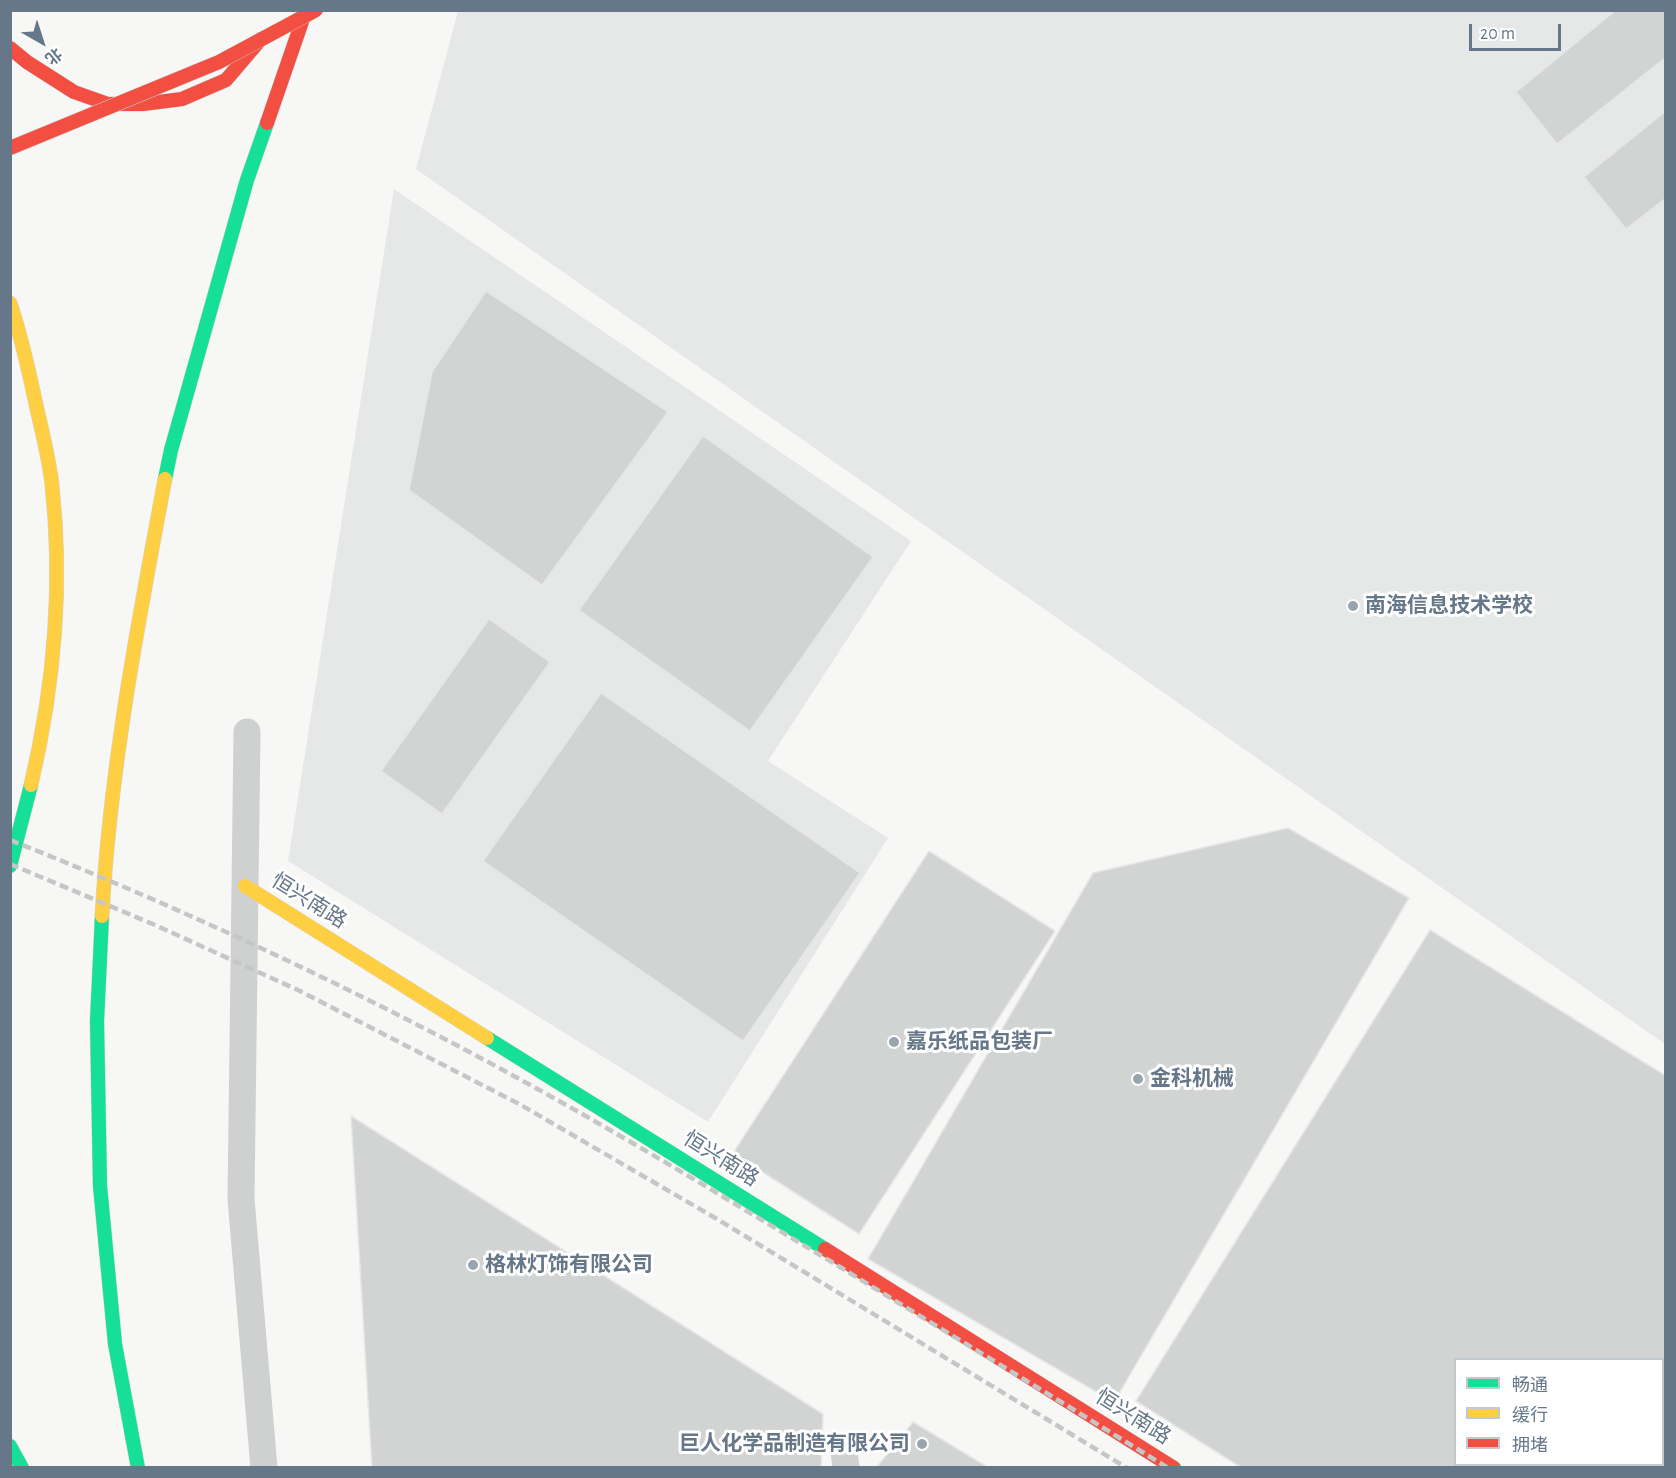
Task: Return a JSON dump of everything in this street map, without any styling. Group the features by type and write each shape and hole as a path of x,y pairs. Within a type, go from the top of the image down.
{"main road":[{"path":"10,48 27,62 74,92 108,104 143,104 182,99 226,80 282,10"},
{"path":"138,1467 116,1344 100,1186 97,1021 104,884 114,788 142,600 171,450 247,180 306,10"},
{"path":"10,148 219,62 316,10"},
{"path":"10,303 23,342 52,483 57,594 53,660 39,754 26,814 10,866"},
{"name":"恒兴南路","path":"245,886 1174,1467"},
{"path":"10,1446 22,1467"}],"street":[{"path":"247,732 241,1199 264,1467"}],"shaded area":[{"name":"南海信息技术学校","path":"458,11 1665,11 1665,1044 416,169"},
{"path":"394,189 911,541 768,761 888,838 708,1122 288,861"}],"building":[{"path":"1616,10 1666,10 1666,57 1557,144 1516,92"},
{"path":"1666,111 1666,198 1626,229 1584,177"},
{"path":"486,291 668,412 542,585 409,490 432,372"},
{"path":"703,436 873,557 750,731 579,610"},
{"path":"489,619 550,662 442,814 381,771"},
{"path":"601,693 860,873 743,1041 483,861"},
{"name":"金科机械","path":"1288,828 1409,898 1114,1402 868,1259 1093,873"},
{"name":"嘉乐纸品包装厂","path":"929,851 1055,931 859,1234 733,1153"},
{"path":"1430,930 1666,1076 1666,1413 1664,1416 1664,1358 1454,1358 1454,1466 1632,1466 1632,1468 1242,1468 1136,1401"},
{"name":"格林灯饰有限公司","path":"351,1116 823,1414 821,1468 372,1468"},
{"name":"巨人化学品制造有限公司","path":"913,1422 989,1468 876,1468"},
{"path":"1666,1453 1666,1468 1656,1468 1664,1466"}],"railway":[{"path":"10,840 143,895 275,955 469,1052 687,1175 1168,1468"},
{"path":"10,864 155,925 300,991 521,1105 717,1219 1127,1468"}],"traffic: fast":[{"path":"165,479 171,450 247,180 267,123"},
{"path":"10,866 31,785"},
{"path":"102,916 97,1021 100,1186 115,1344 138,1468"},
{"path":"487,1038 825,1249"},
{"path":"10,1446 22,1468"}],"traffic: slow":[{"path":"10,303 24,351 47,453 52,485 57,560 51,673 31,785"},
{"path":"102,916 118,751 135,642 165,479"},
{"path":"245,886 487,1038"}],"traffic: jam":[{"path":"267,123 306,10"},
{"path":"10,148 219,62 316,10"},
{"path":"10,48 27,62 74,92 108,104 143,104 182,99 226,80 261,39"},
{"path":"825,1249 1174,1468"}],"place":[{"name":"南海信息技术学校","path":"1353,606"},
{"name":"嘉乐纸品包装厂","path":"894,1042"},
{"name":"金科机械","path":"1138,1079"},
{"name":"格林灯饰有限公司","path":"473,1265"},
{"name":"巨人化学品制造有限公司","path":"922,1444"}]}
